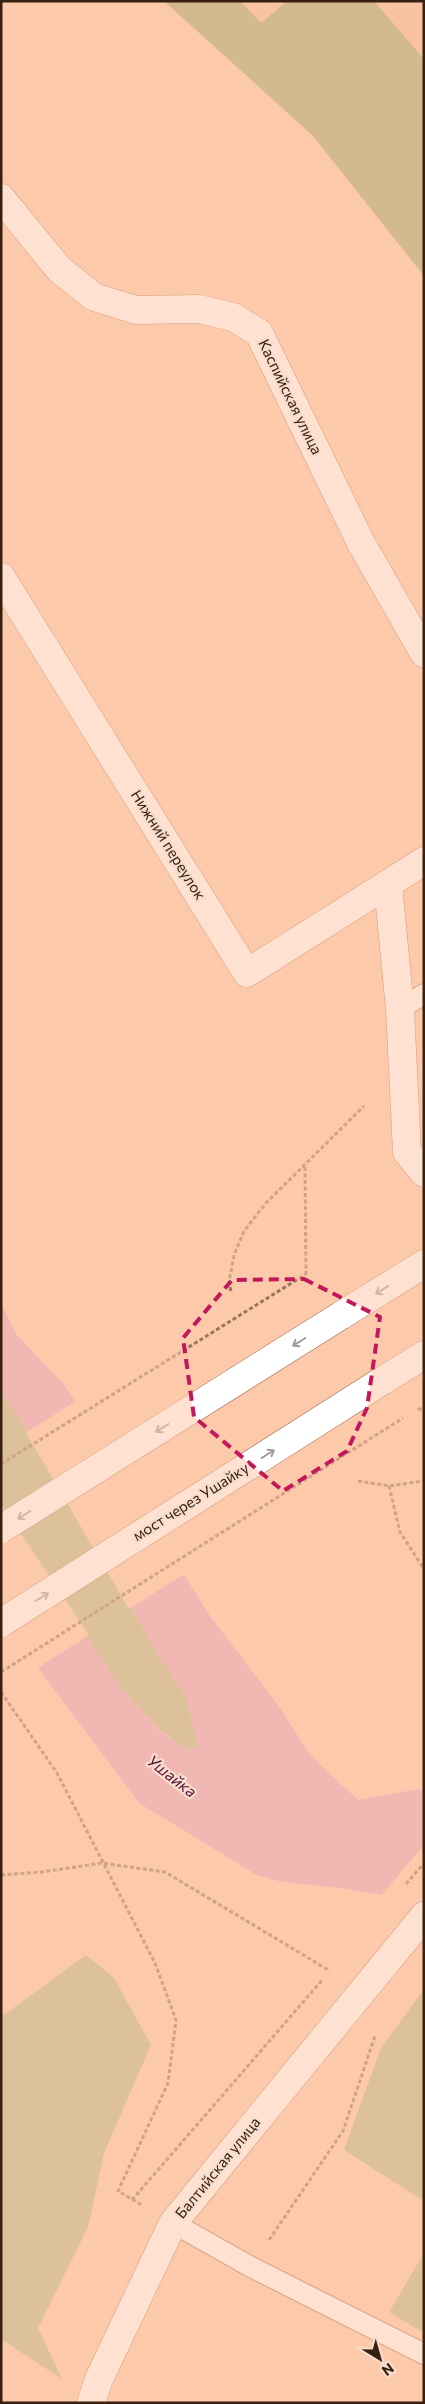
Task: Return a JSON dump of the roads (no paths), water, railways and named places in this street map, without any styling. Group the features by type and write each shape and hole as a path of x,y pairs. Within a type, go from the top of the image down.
{"street":[{"name":"Каспийская улица","path":"1,198 59,268 94,297 136,310 199,309 234,317 259,333 361,543 424,653"},
{"name":"Нижний переулок","path":"1,577 247,972 388,885"},
{"path":"424,861 388,885 400,1009 407,1152 424,1173"},
{"path":"1,1529 424,1264"},
{"name":"мост через Ушайку","path":"1,1623 424,1355"},
{"name":"Балтийская улица","path":"91,2403 99,2379 173,2223 386,1960 424,1916"}],"lane":[{"path":"400,1009 424,994"},
{"path":"173,2223 251,2267 424,2354"}],"water":[{"name":"Ушайка","path":"1,1303 16,1334 66,1387 210,1616 278,1705 311,1756 358,1800 418,1789 424,1791 424,1902 347,1889 278,1881 255,1874 139,1803 43,1675 1,1609 1,1507 120,1687 160,1731 189,1751 198,1745 186,1697 161,1659 23,1423 1,1392"}]}
